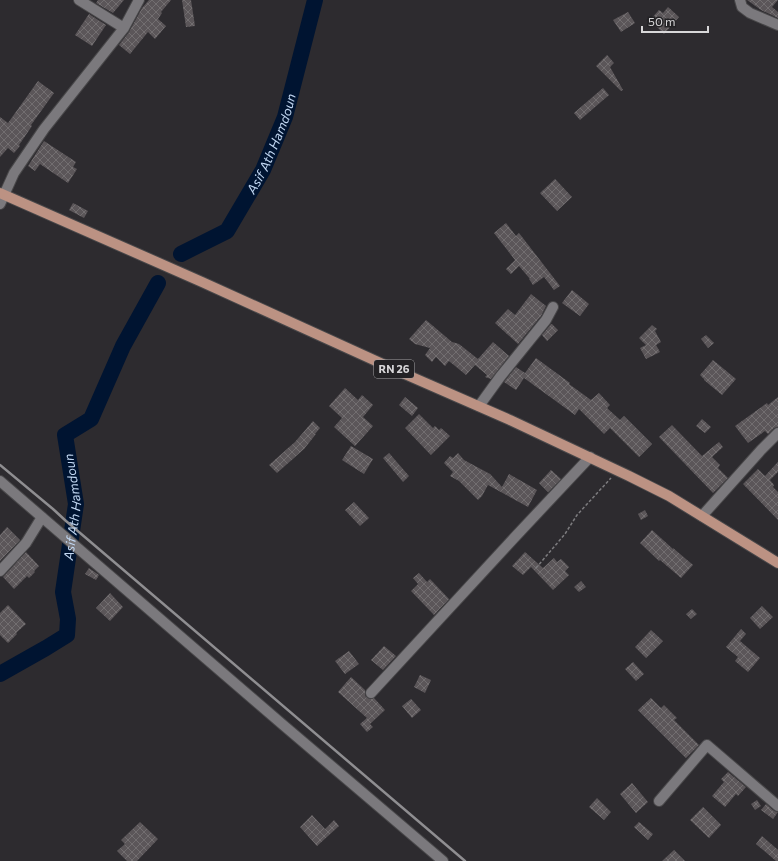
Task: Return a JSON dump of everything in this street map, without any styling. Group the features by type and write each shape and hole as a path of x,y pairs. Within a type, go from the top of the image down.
{"main road":[{"name":"RN 26","path":"2,197 209,285 618,470 669,496 778,563"}],"street":[{"path":"79,0 124,28"},
{"path":"2,197 14,173 44,129 124,28 139,0"},
{"path":"740,0 742,6 750,13 778,25"},
{"path":"479,406 500,377 546,320 553,307"},
{"path":"702,516 778,433"},
{"path":"371,693 528,522 590,457"},
{"path":"0,481 443,861"},
{"path":"0,571 26,543 42,517"},
{"path":"659,800 707,745 778,806"}],"path":[{"path":"536,568 565,534 577,515 618,470"}],"building":[{"path":"98,0 124,0 113,13 96,3"},
{"path":"149,0 171,0 161,12 162,13 158,19 166,26 155,39 148,32 130,54 119,45 129,32 142,8"},
{"path":"182,0 191,0 195,26 186,27"},
{"path":"747,0 778,0 772,7 778,12 778,18 761,10"},
{"path":"668,7 679,17 664,34 650,20 659,10 663,13"},
{"path":"628,12 635,23 621,32 613,20"},
{"path":"89,14 106,25 92,46 75,35"},
{"path":"607,55 614,63 610,67 623,90 621,91 596,66"},
{"path":"38,81 54,93 31,125 32,126 19,145 20,146 14,153 8,148 0,157 0,117 8,123"},
{"path":"603,88 609,95 580,120 574,113"},
{"path":"44,141 76,162 73,167 77,169 68,183 40,164 35,171 28,166"},
{"path":"555,179 572,197 557,211 540,193"},
{"path":"73,203 88,211 84,218 69,210"},
{"path":"506,223 516,236 519,233 560,286 554,290 544,277 533,285 519,266 511,274 506,269 515,260 494,233"},
{"path":"572,290 589,304 580,316 562,303"},
{"path":"531,294 546,306 541,316 518,344 495,323 508,309 515,315"},
{"path":"426,320 452,342 459,344 478,359 493,342 509,356 491,379 485,377 487,375 475,365 466,375 449,361 445,366 436,357 432,362 425,355 430,348 415,344 409,339"},
{"path":"551,324 558,330 547,341 542,335"},
{"path":"652,325 657,329 655,331 661,342 656,345 660,352 646,359 640,348 646,345 639,338"},
{"path":"706,335 714,343 708,348 701,339"},
{"path":"536,358 591,400 599,393 610,405 607,408 620,420 624,416 652,444 639,457 610,428 604,434 579,409 575,415 524,378 516,390 504,382 516,367 525,373"},
{"path":"713,360 736,379 722,395 700,375"},
{"path":"345,388 358,400 362,395 373,405 363,417 373,426 355,446 334,427 342,418 329,406"},
{"path":"405,397 418,408 412,416 399,405"},
{"path":"778,397 778,427 774,428 768,434 765,431 748,443 735,426"},
{"path":"419,414 433,428 435,426 439,430 441,428 450,436 431,455 405,428"},
{"path":"702,419 711,427 705,433 696,426"},
{"path":"313,421 320,428 316,434 304,449 277,473 269,465 295,442"},
{"path":"672,425 702,456 719,442 723,447 712,457 720,465 718,468 728,478 713,493 659,437"},
{"path":"351,446 373,459 364,474 342,460"},
{"path":"389,453 409,476 403,482 383,458"},
{"path":"458,453 464,460 490,474 502,487 509,474 537,490 528,507 488,485 478,500 459,481 450,476 453,472 444,463 450,456 453,458"},
{"path":"778,462 778,472 770,480 774,485 773,487 778,492 778,520 743,484 758,469 765,476"},
{"path":"551,470 561,479 548,492 539,483"},
{"path":"354,502 369,518 360,526 345,510"},
{"path":"645,510 648,516 641,520 638,514"},
{"path":"7,527 20,540 0,561 0,535"},
{"path":"652,530 693,565 681,578 660,560 659,561 640,543"},
{"path":"26,552 39,566 29,578 27,576 14,589 3,577"},
{"path":"525,552 543,568 554,558 557,562 561,559 569,567 565,571 569,575 553,590 531,567 523,575 512,566"},
{"path":"89,568 99,575 96,580 85,574"},
{"path":"419,573 427,582 430,579 449,599 434,615 411,591 418,584 413,578"},
{"path":"581,581 586,587 579,592 574,587"},
{"path":"110,593 123,607 110,621 96,608"},
{"path":"8,605 26,624 8,643 0,635 0,613"},
{"path":"762,606 773,617 760,629 750,618"},
{"path":"692,609 697,614 691,619 686,614"},
{"path":"741,629 746,634 740,641 760,658 748,672 735,661 738,657 726,647"},
{"path":"651,630 663,641 646,658 635,647"},
{"path":"384,646 396,656 383,670 371,660"},
{"path":"349,651 359,664 345,674 335,661"},
{"path":"633,662 644,674 636,681 625,669"},
{"path":"420,675 431,680 425,693 414,687"},
{"path":"351,677 365,690 366,697 370,699 374,698 385,710 370,724 373,727 367,732 360,724 367,718 338,692"},
{"path":"651,698 661,708 664,705 677,718 674,720 699,745 686,758 638,710"},
{"path":"411,699 421,710 412,718 402,706"},
{"path":"728,772 746,787 738,796 736,794 725,807 712,796 724,782 721,779"},
{"path":"632,783 648,802 636,813 620,794"},
{"path":"597,798 611,812 604,820 589,807"},
{"path":"757,800 761,806 755,810 751,804"},
{"path":"766,804 774,811 778,812 773,819 761,810"},
{"path":"703,807 721,825 709,838 690,820"},
{"path":"312,815 325,829 334,820 339,826 317,846 300,827"},
{"path":"140,822 158,839 137,861 127,861 117,851 125,844 121,840"},
{"path":"639,822 653,834 648,840 634,827"},
{"path":"762,836 778,850 778,861 776,861 756,844"},
{"path":"674,850 685,861 662,861"}],"waterway":[{"name":"Asif Ath Hamdoun","path":"181,254 227,231 263,170 285,117 315,0"},
{"name":"Asif Ath Hamdoun","path":"0,674 67,635 68,619 63,592 76,504 65,435 91,419 123,346 158,283"}],"railway":[{"path":"0,465 465,861"}]}
